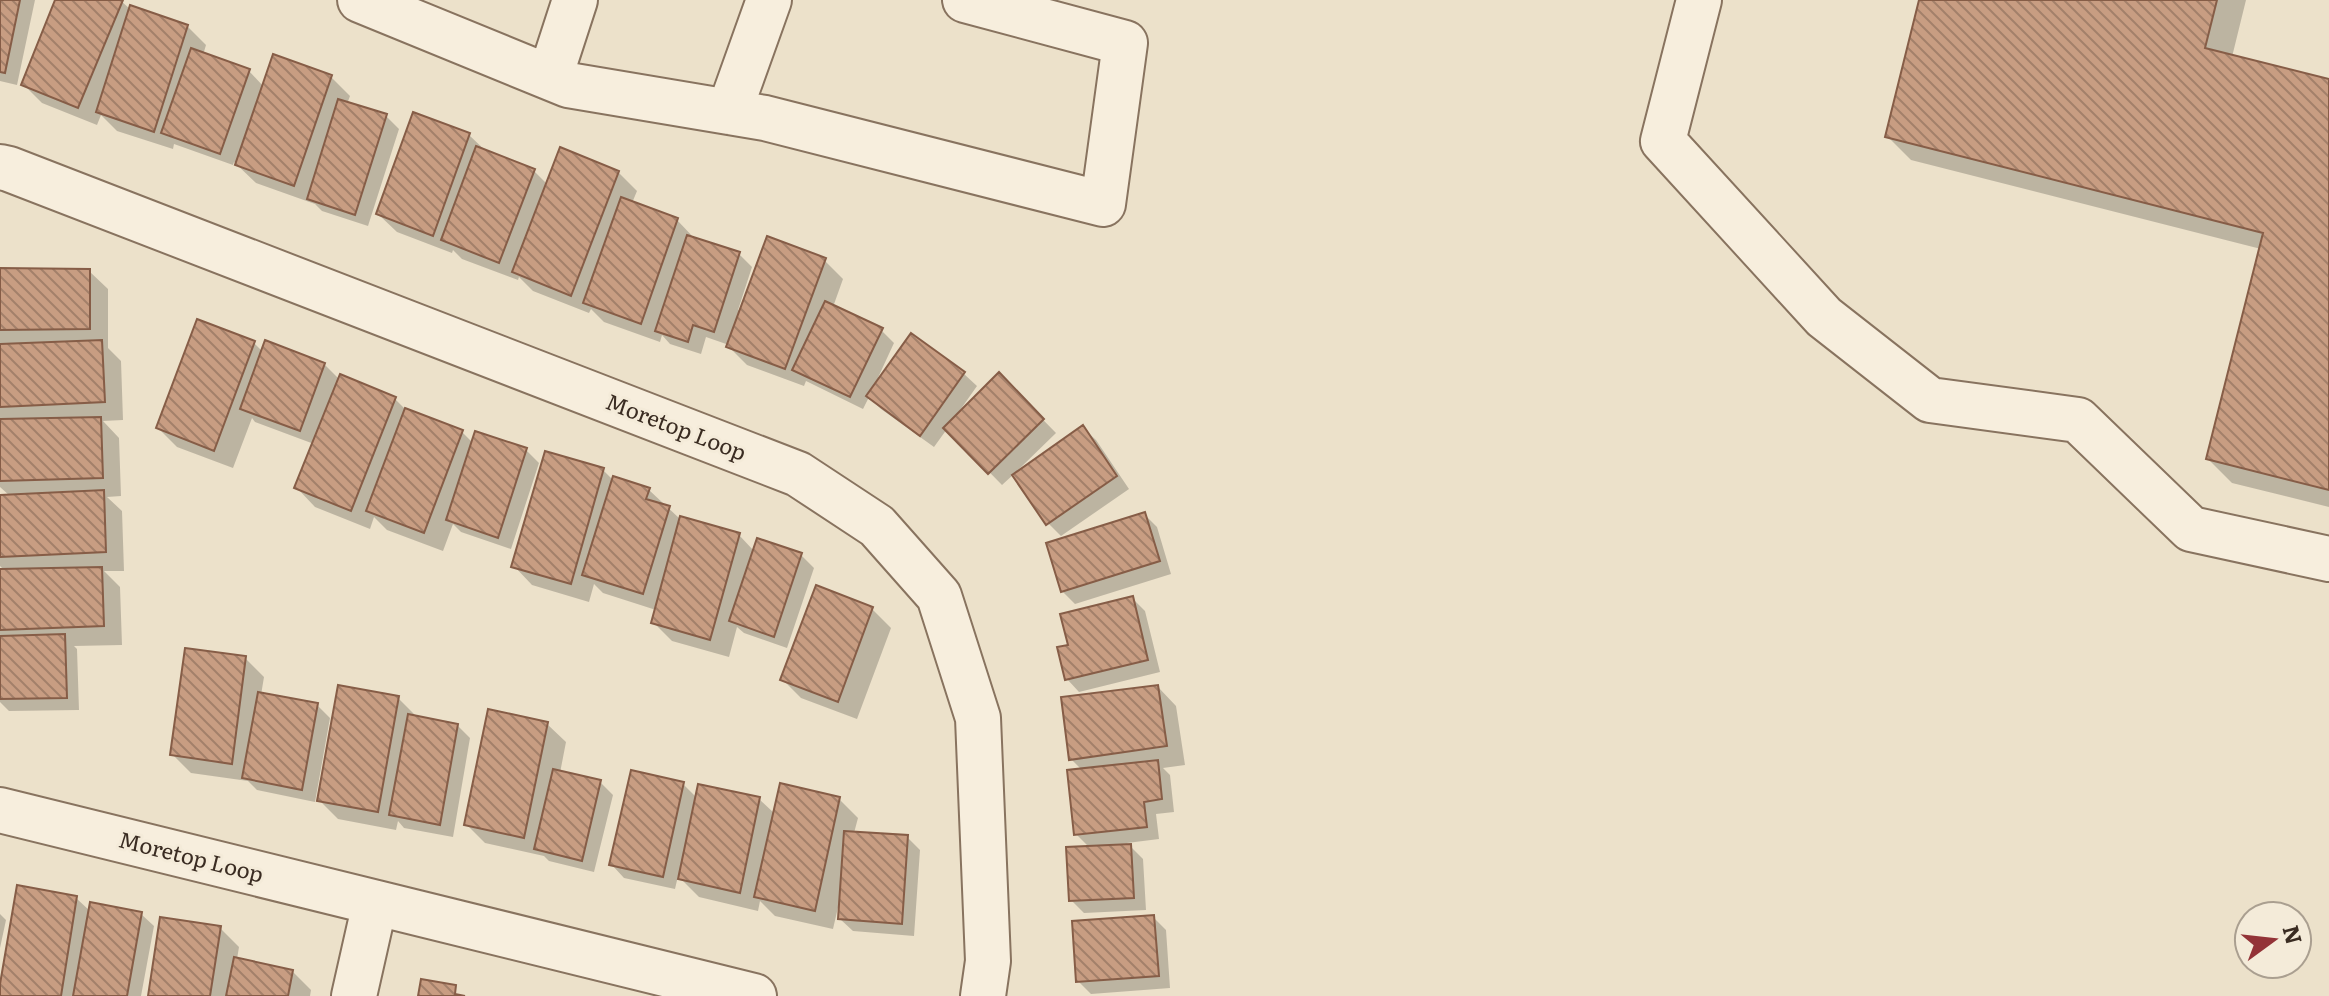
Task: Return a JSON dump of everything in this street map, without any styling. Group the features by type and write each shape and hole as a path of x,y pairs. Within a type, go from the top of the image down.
{"street":[{"path":"360,0 568,85 780,122 1103,204 1125,43 965,0"},
{"path":"550,77 575,0"},
{"path":"729,112 769,0"},
{"path":"1699,0 1663,141 1824,317 1930,400 2078,420 2191,529 2329,559"},
{"name":"Moretop Loop","path":"0,167 798,474 877,526 939,596 978,718 988,961 983,996"},
{"name":"Moretop Loop","path":"0,810 754,996"},
{"path":"354,996 375,903"}],"building":[{"path":"0,0 20,0 5,73 0,72"},
{"path":"55,0 123,0 78,108 21,85"},
{"path":"1919,0 2217,0 2205,48 2329,79 2329,490 2206,459 2263,233 1885,137"},
{"path":"130,5 188,25 154,132 96,112"},
{"path":"191,48 250,69 220,154 161,133"},
{"path":"273,54 332,75 294,186 235,165"},
{"path":"338,99 387,114 355,215 307,199"},
{"path":"413,112 470,133 433,236 376,214"},
{"path":"476,146 535,169 499,263 441,240"},
{"path":"560,147 619,171 571,296 512,272"},
{"path":"621,197 678,218 641,324 583,303"},
{"path":"687,235 740,252 714,332 693,325 688,342 655,331"},
{"path":"767,236 826,258 785,369 726,347"},
{"path":"0,268 90,269 90,329 0,330"},
{"path":"825,301 883,328 850,397 792,370"},
{"path":"197,319 255,341 214,451 156,428"},
{"path":"911,333 965,372 920,436 866,396"},
{"path":"102,340 105,402 0,407 0,344"},
{"path":"265,340 325,363 300,431 240,409"},
{"path":"999,372 1044,419 988,474 943,428"},
{"path":"340,374 396,397 351,511 294,488"},
{"path":"405,408 463,430 424,533 366,511"},
{"path":"101,417 103,478 0,481 0,419"},
{"path":"1083,425 1117,476 1046,525 1012,475"},
{"path":"475,431 527,448 498,538 446,520"},
{"path":"545,451 604,468 571,584 511,567"},
{"path":"613,476 650,488 646,499 670,506 643,594 582,575"},
{"path":"104,490 106,552 0,557 0,495"},
{"path":"1145,512 1160,561 1061,592 1046,543"},
{"path":"680,516 740,533 710,640 651,623"},
{"path":"757,538 802,553 774,637 729,621"},
{"path":"102,567 104,626 0,630 0,569"},
{"path":"816,585 873,607 838,702 780,680"},
{"path":"1133,596 1148,660 1065,680 1057,647 1068,645 1060,614"},
{"path":"65,634 67,698 0,699 0,636"},
{"path":"185,648 246,656 232,764 170,755"},
{"path":"338,685 399,696 378,812 317,801"},
{"path":"1158,685 1167,746 1069,760 1061,697"},
{"path":"258,692 318,703 302,790 242,778"},
{"path":"488,709 548,722 524,838 464,825"},
{"path":"408,714 458,724 440,825 389,815"},
{"path":"1158,760 1162,799 1144,802 1147,827 1074,835 1067,770"},
{"path":"553,769 601,780 582,861 534,849"},
{"path":"631,770 684,782 663,877 609,865"},
{"path":"780,783 840,797 815,911 754,897"},
{"path":"698,784 760,797 740,893 678,879"},
{"path":"844,831 908,835 902,924 838,919"},
{"path":"1131,844 1134,898 1069,901 1066,847"},
{"path":"17,885 77,896 61,996 0,996"},
{"path":"90,902 142,912 127,996 73,996"},
{"path":"1154,915 1159,976 1076,982 1072,921"},
{"path":"160,917 221,926 210,996 148,996"},
{"path":"234,957 293,970 288,996 226,996"},
{"path":"421,979 456,985 455,994 465,996 418,996"}]}
